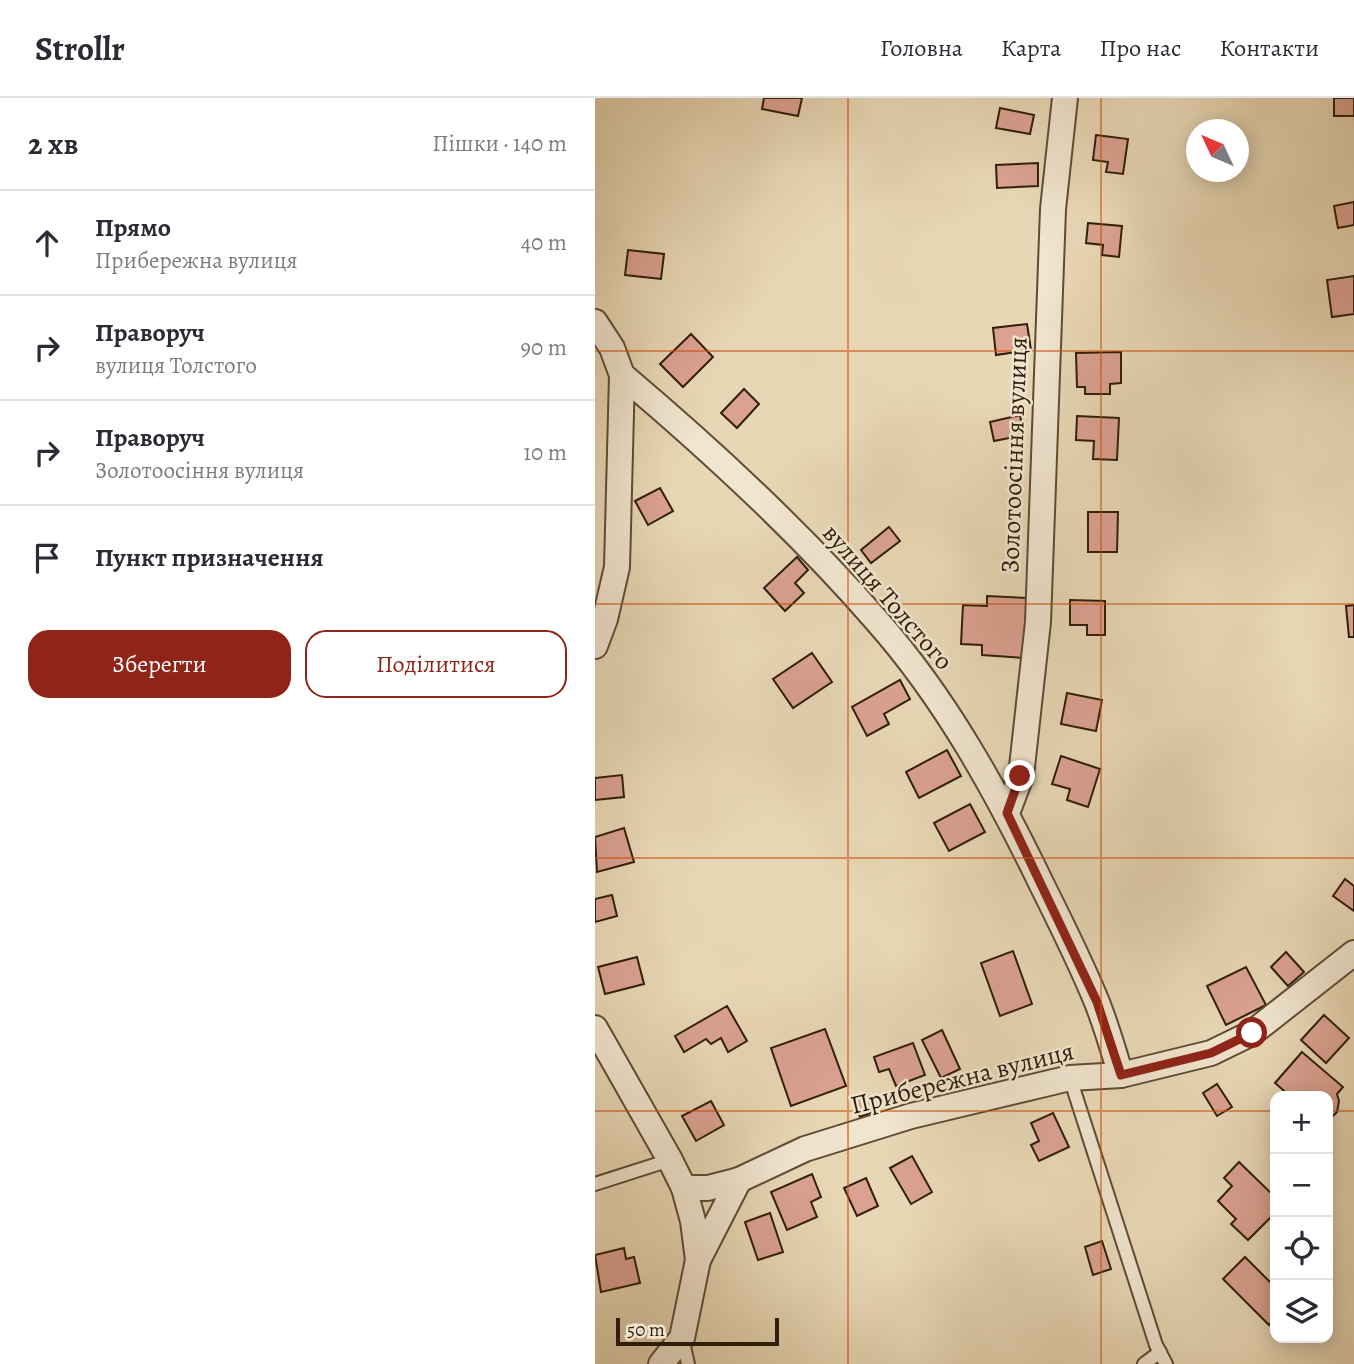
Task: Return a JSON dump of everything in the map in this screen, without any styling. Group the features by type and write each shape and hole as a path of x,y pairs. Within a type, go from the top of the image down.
{"street":[{"name":"Золотоосіння вулиця","path":"1007,813 1020,776 1038,622 1053,209 1065,98"},
{"name":"вулиця Толстого","path":"595,322 612,348 622,375 753,493 878,622 940,702 1007,813 1097,1002 1121,1075"},
{"path":"595,646 605,619 617,567 622,375"},
{"name":"Прибережна вулиця","path":"684,1188 708,1188 739,1180 805,1149 911,1116 1070,1078 1121,1075 1211,1053 1252,1033 1354,953"},
{"path":"595,1028 684,1188 693,1221 698,1259"},
{"path":"661,1364 682,1338 698,1259 739,1180"}],"lane":[{"path":"1070,1078 1166,1364"},
{"path":"595,1184 670,1160"},
{"path":"682,1338 688,1364"},
{"path":"1144,1364 1160,1352"}],"building":[{"path":"764,98 802,98 798,116 762,109"},
{"path":"1334,98 1354,98 1354,116 1334,116"},
{"path":"1000,108 1034,115 1030,134 996,128"},
{"path":"1096,135 1128,139 1123,174 1106,172 1108,162 1093,160"},
{"path":"1038,163 1038,186 997,188 996,165"},
{"path":"1354,202 1354,225 1338,228 1334,206"},
{"path":"1088,223 1122,226 1119,257 1102,255 1103,245 1086,243"},
{"path":"628,250 664,254 661,279 625,275"},
{"path":"1354,276 1354,314 1332,317 1327,280"},
{"path":"1027,324 1031,350 996,355 993,328"},
{"path":"691,334 713,357 683,387 660,364"},
{"path":"1121,352 1121,383 1110,384 1110,394 1085,394 1085,387 1077,387 1076,353"},
{"path":"744,389 759,404 737,428 721,413"},
{"path":"1020,415 1024,435 994,441 990,422"},
{"path":"1077,416 1119,418 1117,460 1093,459 1094,441 1076,440"},
{"path":"660,488 673,511 648,525 635,501"},
{"path":"1088,512 1118,512 1117,552 1088,552"},
{"path":"889,527 900,541 871,563 861,550"},
{"path":"797,557 808,570 795,583 804,593 785,611 764,588"},
{"path":"987,596 1027,598 1024,658 982,655 982,645 961,644 963,605 987,606"},
{"path":"1070,600 1105,601 1105,635 1087,635 1087,625 1070,625"},
{"path":"1354,605 1354,637 1349,637 1346,606"},
{"path":"812,653 832,682 793,708 773,679"},
{"path":"900,680 910,699 884,714 889,724 867,736 852,707"},
{"path":"1067,693 1102,700 1096,731 1061,724"},
{"path":"947,750 961,776 919,798 906,772"},
{"path":"1061,756 1100,769 1088,807 1067,800 1070,789 1052,784"},
{"path":"622,775 624,797 595,800 595,778"},
{"path":"970,804 985,832 949,851 934,823"},
{"path":"624,828 634,862 597,872 595,837"},
{"path":"1345,879 1354,886 1354,911 1333,896"},
{"path":"612,895 617,916 595,922 595,899"},
{"path":"1013,951 1032,1004 1000,1016 981,963"},
{"path":"1286,952 1304,972 1288,986 1271,967"},
{"path":"637,957 644,984 605,994 598,967"},
{"path":"1246,967 1266,1005 1226,1025 1207,986"},
{"path":"727,1006 747,1041 728,1052 721,1038 711,1044 706,1039 684,1052 675,1036"},
{"path":"1324,1015 1349,1038 1326,1063 1301,1040"},
{"path":"825,1029 846,1086 791,1106 771,1048"},
{"path":"942,1030 960,1069 941,1078 922,1040"},
{"path":"913,1043 925,1075 896,1086 889,1069 879,1072 874,1057"},
{"path":"1302,1052 1343,1087 1337,1094 1337,1112 1333,1116 1333,1091 1284,1091 1275,1083"},
{"path":"1217,1084 1232,1107 1217,1116 1203,1093"},
{"path":"866,1092 874,1112 860,1117 853,1098"},
{"path":"711,1101 724,1125 696,1141 682,1116"},
{"path":"1053,1113 1069,1147 1039,1161 1031,1145 1039,1141 1031,1123"},
{"path":"912,1156 932,1192 911,1204 890,1168"},
{"path":"1239,1162 1270,1192 1270,1218 1248,1240 1231,1224 1236,1219 1218,1201 1232,1186 1224,1178"},
{"path":"812,1174 821,1197 811,1202 817,1217 787,1230 771,1192"},
{"path":"866,1178 878,1206 857,1216 844,1188"},
{"path":"770,1213 783,1252 758,1260 745,1222"},
{"path":"1102,1241 1111,1269 1093,1275 1085,1247"},
{"path":"624,1248 626,1259 634,1257 640,1283 601,1292 595,1255"},
{"path":"1245,1257 1270,1282 1269,1325 1223,1279"}],"route":[{"path":"1020,776 1007,813 1097,1002 1121,1075 1211,1053 1252,1033"}]}
